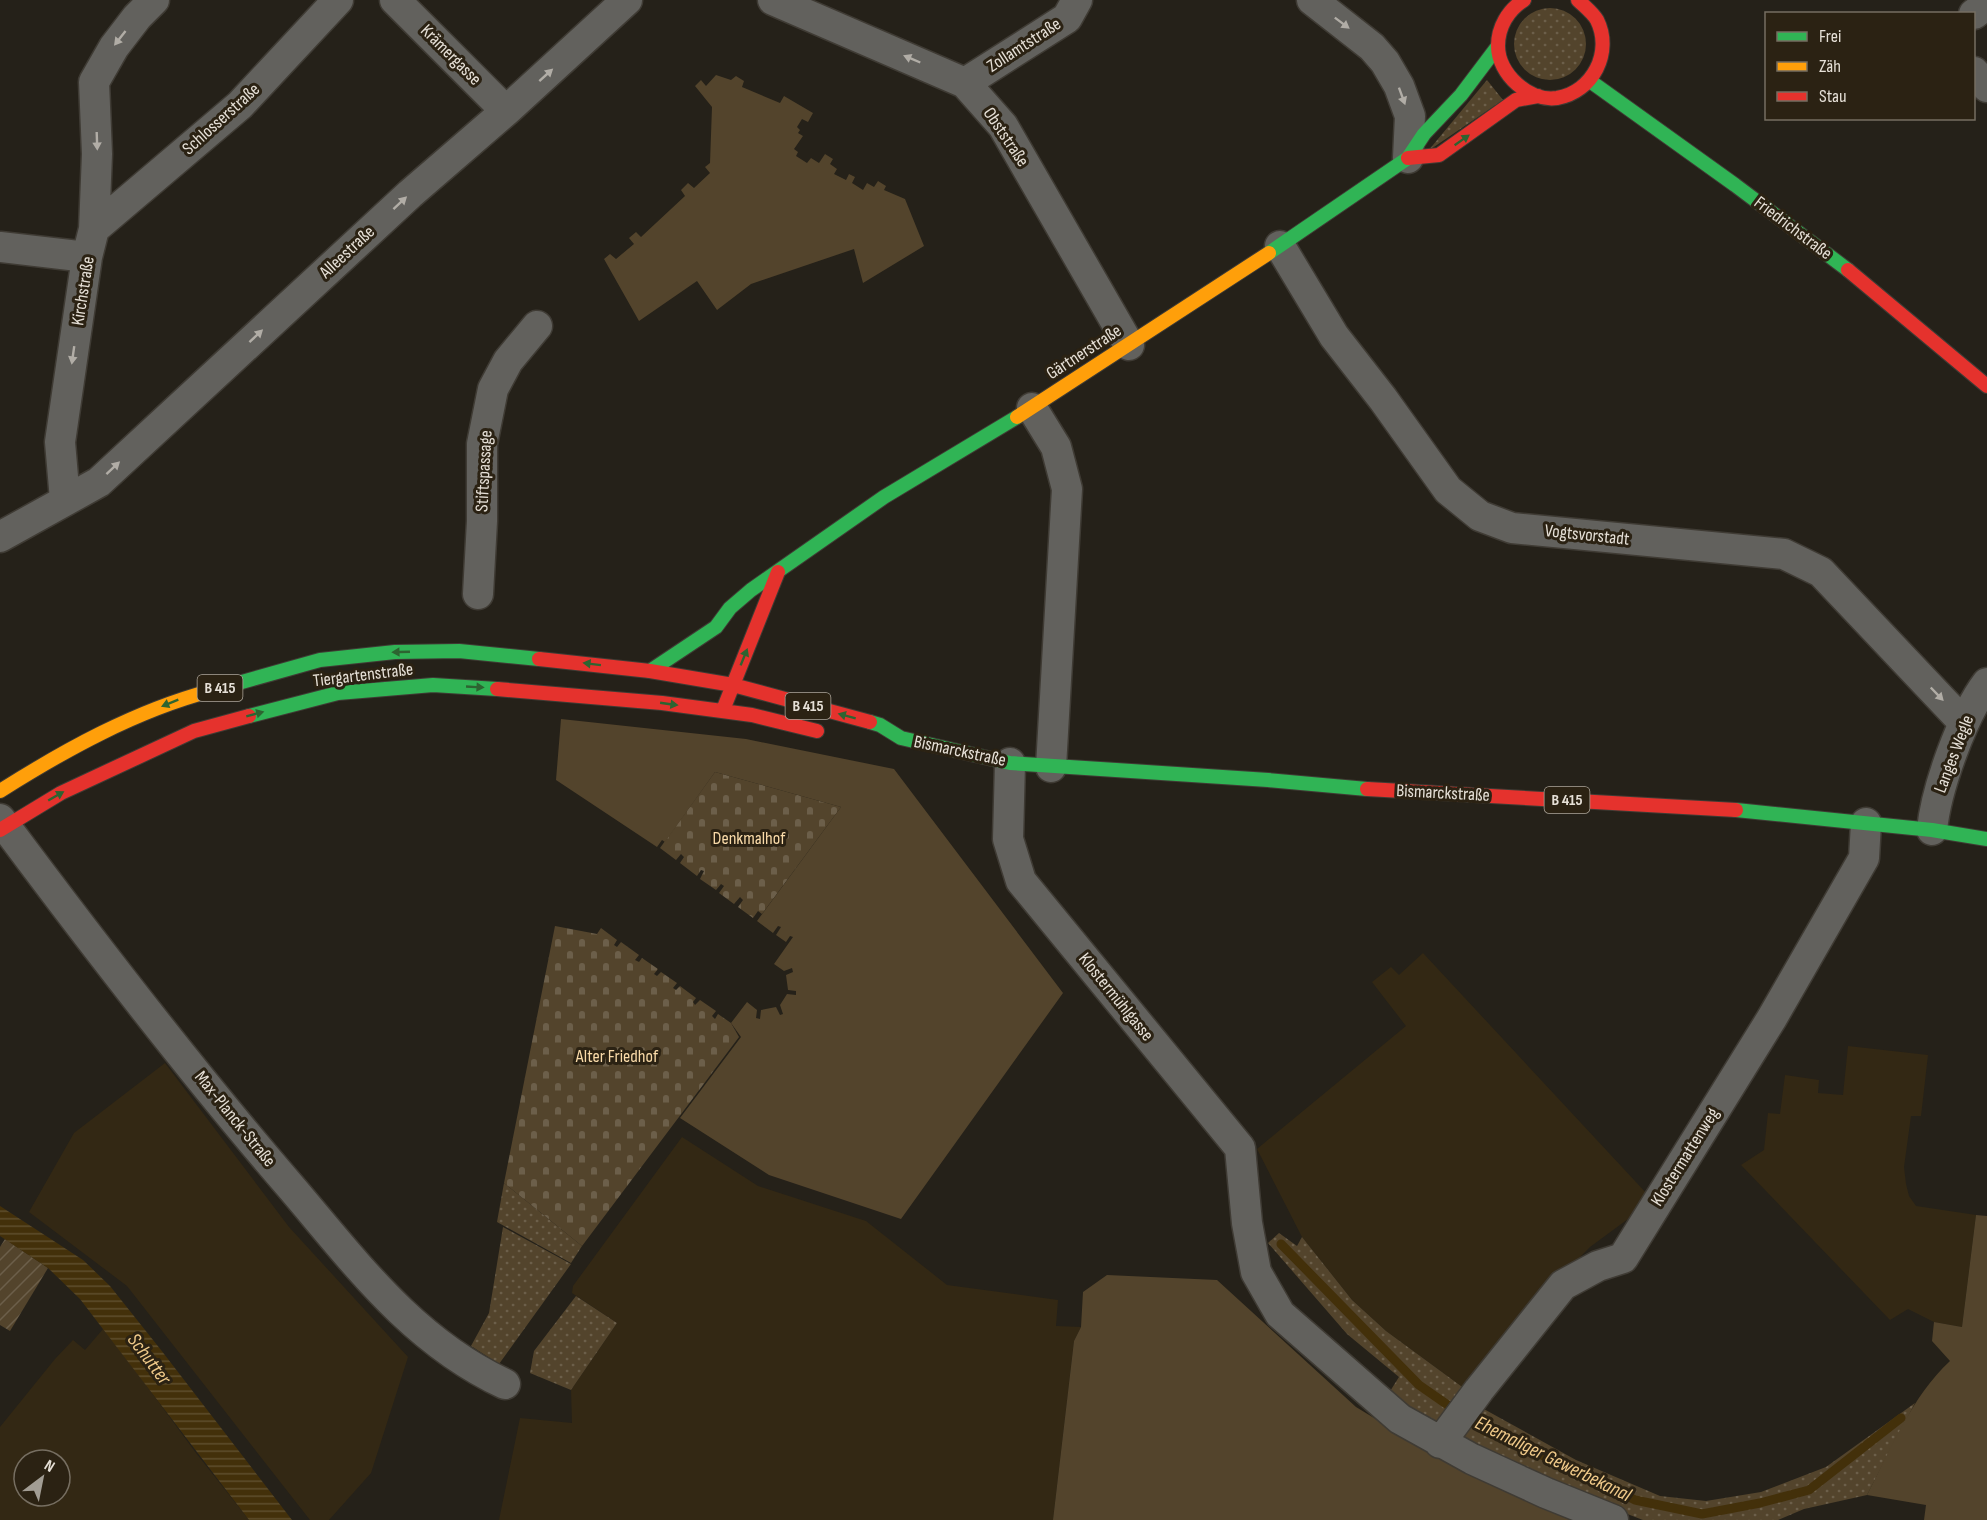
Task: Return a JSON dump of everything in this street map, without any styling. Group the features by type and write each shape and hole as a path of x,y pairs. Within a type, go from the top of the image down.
{"main road":[{"path":"1578,0 1592,11 1600,24 1604,39 1599,69 1590,81"},
{"path":"1592,11 1603,0"},
{"path":"1521,1 1508,14 1501,29 1498,46 1501,63 1510,78 1522,90 1538,96"},
{"name":"Gärtnerstraße","path":"650,671 716,627 730,608 751,590 884,497 1032,408 1280,246 1408,158 1424,134 1461,95 1498,46"},
{"name":"Gärtnerstraße","path":"1408,158 1439,155 1516,100 1538,96 1552,98 1566,96 1579,90 1590,81"},
{"name":"Friedrichstraße","path":"1590,81 1855,275 1987,386"},
{"path":"722,712 778,572"},
{"name":"Gärtnerstraße","path":"711,649 716,627"},
{"name":"Tiergartenstraße","path":"0,791 41,765 112,728 176,700 320,660 395,652 459,651 650,671 711,675"},
{"path":"711,675 722,712"},
{"name":"Bismarckstraße","path":"711,675 733,685 880,725 901,738 1010,763 1268,780 1332,787 1741,810 1866,822 1987,839"},
{"name":"Tiergartenstraße","path":"2,825 61,793 194,731 339,693 433,685 662,703 722,712"},
{"name":"B 415","path":"722,712 752,715 832,734"},
{"name":"Bismarckstraße","path":"885,741 901,738"}],"street":[{"name":"Kirchstraße","path":"64,500 60,442 87,257 94,229 97,154 94,82 114,47 137,17 154,0"},
{"name":"Schlosserstraße","path":"94,229 240,105 338,0"},
{"name":"Krämergasse","path":"395,0 506,111"},
{"name":"Alleestraße","path":"64,500 99,482 410,194 506,111 627,0"},
{"name":"Obststraße","path":"773,0 965,83 1003,126 1129,345"},
{"name":"Zollamtstraße","path":"965,83 1067,18 1077,0"},
{"path":"1312,0 1372,46 1385,62 1399,87 1410,116 1408,158"},
{"path":"1975,14 1987,4"},
{"path":"1975,73 1987,87"},
{"name":"Vogtsvorstadt","path":"1280,246 1334,336 1383,399 1448,490 1480,516 1512,528 1784,554 1821,572 1964,723"},
{"path":"0,247 87,257"},
{"name":"Stiftspassage","path":"478,594 482,521 482,444 493,389 508,361 537,326"},
{"path":"1032,408 1056,447 1067,489 1051,767"},
{"path":"0,537 64,500"},
{"name":"Langes Wegle","path":"1932,830 1934,810 1964,723 1987,683"},
{"name":"Klostermühlgasse","path":"1010,763 1008,839 1021,881 1240,1148 1247,1223 1256,1272 1280,1314 1400,1419 1447,1433"},
{"name":"Klostermattenweg","path":"1447,1433 1563,1285 1598,1266 1623,1258 1772,1018 1864,858 1866,822"},
{"name":"Max-Planck-Straße","path":"2,825 254,1144 389,1302 447,1350 483,1374 505,1384"},
{"path":"1447,1433 1546,1493 1613,1520"}],"shaded area":[{"path":"1423,953 1648,1195 1628,1219 1590,1247 1537,1301 1465,1389 1386,1331 1352,1300 1302,1237 1257,1149 1406,1026 1372,982 1391,967 1399,975"},
{"path":"1848,1046 1928,1055 1921,1116 1911,1116 1904,1167 1906,1184 1909,1196 1916,1206 1976,1215 1962,1327 1934,1322 1908,1309 1890,1320 1741,1165 1764,1150 1768,1113 1780,1114 1785,1075 1819,1080 1818,1093 1843,1095"},
{"path":"165,1063 289,1227 408,1357 371,1473 329,1520 310,1520 127,1286 29,1212 74,1133"},
{"path":"682,1137 758,1186 866,1221 947,1285 1058,1300 1056,1326 1081,1327 1074,1341 1053,1520 499,1520 520,1418 572,1423 571,1390 617,1323 572,1293 573,1286"},
{"path":"104,1328 196,1453 249,1520 0,1520 0,1427 73,1340 85,1350"}],"green space":[{"path":"1557,8 1576,18 1584,30 1586,44 1584,58 1576,70 1564,78 1543,80 1524,70 1516,58 1514,37 1524,18 1536,10"},
{"path":"716,75 731,80 736,76 744,81 742,87 780,103 784,96 813,113 808,122 802,119 797,127 800,130 798,133 803,136 794,149 798,152 796,156 807,163 811,158 819,163 825,154 833,159 830,164 837,169 834,174 846,180 849,174 855,177 852,183 863,190 867,183 874,187 878,181 886,186 884,190 905,199 924,246 863,283 854,249 751,284 717,310 697,281 639,321 604,259 610,254 616,259 634,244 629,238 636,232 641,237 685,196 681,190 688,183 694,188 710,173 705,167 710,163 712,107 695,86 701,80 706,86"},
{"path":"1487,80 1503,100 1428,151"},
{"path":"561,719 746,739 894,769 1063,993 901,1219 769,1175 680,1118 741,1037 731,1023 747,1002 757,1010 756,1018 760,1019 761,1010 776,1007 780,1015 783,1014 780,1005 787,994 796,995 796,991 788,990 786,975 793,972 792,968 784,971 774,964 793,937 790,936 786,942 776,935 781,927 778,926 773,933 757,921 841,807 715,772 665,842 662,840 657,847 556,780"},
{"name":"Denkmalhof","path":"715,772 841,807 762,914 758,911 753,918 738,907 743,900 740,897 734,904 719,893 724,886 721,884 716,890 700,879 704,871 701,870 697,876 680,863 684,857 681,854 676,860 660,848"},
{"name":"Alter Friedhof","path":"555,926 597,934 601,928 617,940 614,945 617,947 621,942 639,955 635,960 639,962 642,958 658,969 654,974 657,976 661,972 677,983 673,988 676,990 680,986 696,998 693,1002 695,1005 700,1000 716,1011 712,1016 715,1019 718,1014 731,1023 739,1037 582,1246 504,1183"},
{"path":"504,1183 582,1246 571,1263 497,1222"},
{"path":"1976,1215 1987,1216 1987,1520 1924,1520 1926,1505 1867,1495 1913,1407 1924,1390 1950,1361 1932,1341 1934,1322 1962,1327"},
{"path":"503,1227 571,1264 499,1364 471,1346 489,1313"},
{"path":"1279,1233 1297,1246 1302,1237 1352,1300 1386,1331 1465,1389 1444,1418 1431,1423 1387,1396 1399,1377 1347,1334 1268,1243"},
{"path":"5,1239 48,1268 10,1331 0,1325 0,1247"},
{"path":"1107,1275 1217,1280 1356,1407 1448,1463 1570,1520 1053,1520 1074,1341 1081,1327 1083,1292"},
{"path":"576,1296 617,1323 571,1390 530,1373 534,1351"},
{"path":"1915,1403 1867,1495 1804,1509 1778,1520 1643,1520 1583,1497 1459,1437 1482,1408 1576,1460 1660,1496 1706,1501 1761,1492 1826,1467"}],"water":[{"name":"Schutter","path":"0,1206 83,1260 110,1286 292,1520 249,1520 80,1299 48,1268 0,1236"}],"waterway":[{"name":"Ehemaliger Gewerbekanal","path":"1281,1244 1419,1385 1485,1431 1565,1465 1635,1500 1702,1514 1760,1503 1809,1490 1901,1418"}],"traffic: fast":[{"path":"1269,253 1408,158 1424,134 1461,95 1498,46"},
{"path":"1590,81 1848,270"},
{"path":"650,671 716,627 730,608 751,590 884,497 1017,417"},
{"path":"210,691 320,660 395,652 459,651 539,659"},
{"path":"249,716 338,693 433,685 497,689"},
{"path":"870,722 880,725 901,738 1010,763 1367,789"},
{"path":"1736,810 1932,830 1987,839"}],"traffic: slow":[{"path":"1017,417 1269,253"},
{"path":"0,791 101,733 155,709 210,691"}],"traffic: jam":[{"path":"1524,0 1513,9 1502,26 1498,39 1499,56 1509,76 1517,84 1526,91 1546,98 1557,98 1581,88 1590,79 1601,57 1603,45 1597,20 1578,0"},
{"path":"1408,158 1439,155 1516,100 1538,96"},
{"path":"1848,270 1987,386"},
{"path":"723,710 778,572"},
{"path":"539,659 650,671 733,685 870,722"},
{"path":"497,689 662,703 752,715 817,731"},
{"path":"0,830 61,793 194,731 249,716"},
{"path":"1367,789 1736,810"}]}
